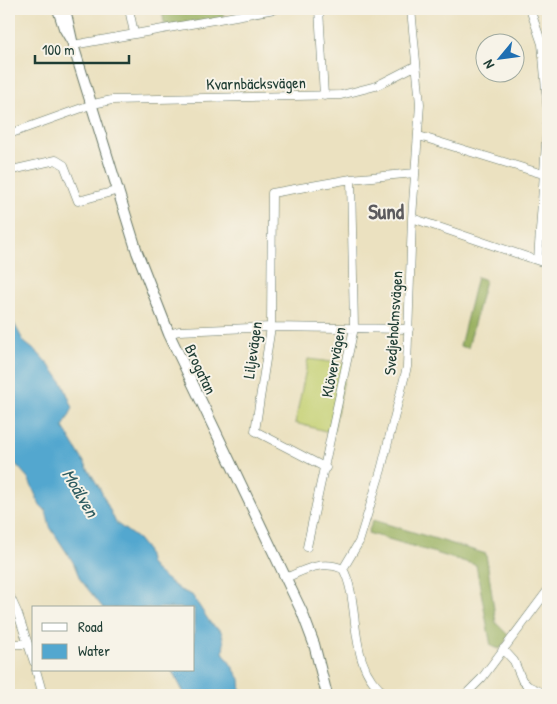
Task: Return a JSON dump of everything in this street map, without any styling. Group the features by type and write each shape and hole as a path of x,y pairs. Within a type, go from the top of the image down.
{"main road":[{"name":"Brogatan","path":"58,9 64,28 74,45"},
{"name":"Brogatan","path":"65,9 74,45 137,252 196,396 286,578 314,644 327,695"}],"street":[{"path":"129,9 134,33"},
{"path":"223,9 223,18"},
{"path":"74,45 275,9"},
{"path":"319,9 324,96"},
{"name":"Svedjeholmsvägen","path":"343,569 359,542 381,470 407,367 412,218 420,104 411,9"},
{"path":"530,9 546,55 548,114 546,175 538,260"},
{"name":"Kvarnbäcksvägen","path":"9,134 93,104 112,100 341,95 376,86 415,66"},
{"path":"419,136 546,175"},
{"path":"9,156 12,170 56,160 64,165 78,201 119,190"},
{"path":"351,178 415,173"},
{"name":"Liljevägen","path":"326,468 254,430 271,327 272,193 351,178"},
{"name":"Klövervägen","path":"308,547 354,328 351,178"},
{"path":"412,218 548,264"},
{"path":"169,334 179,331 271,327 409,329"},
{"path":"286,578 322,564 335,565 343,569 348,578 355,634 362,659 370,676 387,695"},
{"path":"466,695 548,590"},
{"path":"9,594 32,656"},
{"path":"9,644 28,644"},
{"path":"503,649 514,661 522,680 528,686 548,695"},
{"path":"37,672 43,695"},
{"path":"524,695 528,686"}],"green space":[{"path":"162,9 223,9 223,19 165,28"},
{"path":"477,277 485,280 468,348 460,346"},
{"path":"308,359 347,364 333,433 295,423"},
{"path":"373,520 486,554 496,623 509,636 500,649 491,646 476,565 368,533"}],"water":[{"name":"Moälven","path":"9,314 24,342 38,353 63,384 73,408 63,427 100,489 116,523 138,539 146,549 150,564 155,570 180,590 192,595 211,624 221,631 224,643 223,652 240,679 241,695 185,695 173,672 195,672 195,606 101,606 80,579 73,562 50,527 46,511 40,505 28,478 14,462 9,437"}],"district":[{"name":"Sund","path":"386,212"}]}
